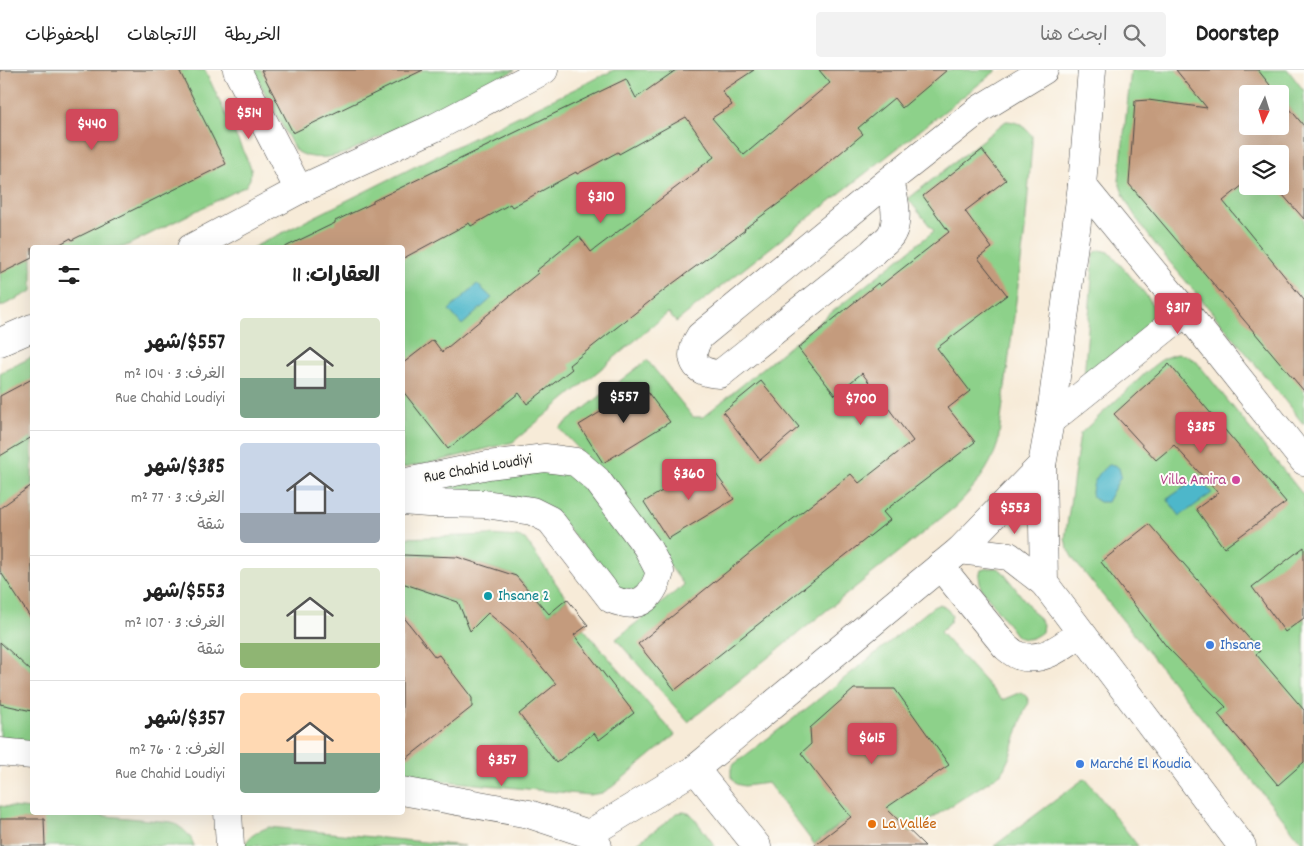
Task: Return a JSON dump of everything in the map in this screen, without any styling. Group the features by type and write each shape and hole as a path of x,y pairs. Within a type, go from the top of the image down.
{"street":[{"path":"237,70 299,190"},
{"path":"197,245 299,190 436,127 544,70"},
{"path":"890,180 895,201 892,233 872,253 720,374 709,374 698,368 692,358 693,346 700,336 890,180 980,109 1044,70"},
{"path":"1044,582 1042,465 1050,421 1082,185 1092,70"},
{"path":"1082,185 1304,460"},
{"path":"1050,421 1186,312"},
{"path":"0,342 30,329"},
{"name":"Rue Chahid Loudiyi","path":"405,482 488,464 545,458 576,462 597,480 647,546 660,572 656,587 650,597 634,604 622,604 611,599 550,520 532,511 484,504 428,504 405,500"},
{"path":"405,793 529,814 594,840 695,769 950,558 1042,465"},
{"path":"950,558 1009,556 1044,582 1242,846"},
{"path":"950,558 1006,648 1020,656 1040,656 1058,649 1082,633"},
{"path":"0,752 30,756"},
{"path":"695,769 757,846"},
{"path":"228,815 230,846"}],"green space":[{"path":"0,70 205,70 251,168 250,179 246,186 128,245 30,245 30,292 0,307"},
{"path":"253,70 515,70 346,153 320,158 307,156 295,150"},
{"path":"614,70 997,70 676,322 668,313 513,442 405,468 405,245 258,245"},
{"path":"1131,70 1288,70 1304,91 1304,425 1166,258 1141,225 1123,193 1119,180"},
{"path":"1006,121 1018,123 1024,127 1032,136 1032,144 1025,230 998,443 991,461 975,485 955,507 688,722 616,639 684,585 600,472 559,428 647,360 693,417 703,417 934,231 908,199"},
{"path":"1100,250 1109,252 1146,295 1154,308 1154,314 1148,330 1084,378 1094,253"},
{"path":"1176,354 1185,355 1196,361 1304,496 1304,845 1077,564 1066,544 1065,539 1080,434 1152,367 1164,358"},
{"path":"30,358 30,745 0,740 0,373"},
{"path":"546,468 568,472 587,485 636,551 648,575 641,589 622,593 555,513 408,489"},
{"path":"490,535 525,539 567,599 549,614 516,576 457,557 405,555 405,538"},
{"path":"997,568 1002,571 1043,624 1042,632 1029,639 1016,635 981,588 979,577 981,570"},
{"path":"405,574 417,588 466,605 484,609 519,639 538,662 583,628 675,735 612,787 602,793 589,795 405,777"},
{"path":"940,604 952,616 950,622 940,632 1002,700 1021,692 1027,697 1029,703 1025,709 1010,756 1002,773 910,832 875,798 814,844 768,783 744,786 736,784 731,777 733,765 933,607"},
{"path":"1085,778 1138,846 994,846"},
{"path":"0,806 30,809 30,815 95,815 172,822 183,829 194,846 0,846"},
{"path":"684,812 691,814 715,846 633,846 676,813"},
{"path":"269,827 465,846 244,846 251,836"}],"water":[{"path":"477,284 492,298 462,325 449,310"},
{"path":"1108,465 1115,465 1119,468 1121,476 1107,502 1099,502 1093,498 1092,489 1098,475"},
{"path":"1198,478 1212,493 1180,516 1167,499"}],"building":[{"path":"0,70 179,70 226,164 72,240 71,238 58,245 30,245 30,259 0,274"},
{"path":"261,70 423,70 293,133"},
{"path":"676,70 754,70 722,91 732,105 712,118 744,155 830,83 819,70 947,70 902,108 894,98 858,128 863,134 786,198 569,365 572,369 527,404 519,393 448,449 405,394 405,362 433,340 442,352 538,273 536,271 579,236 591,252 714,157 686,117 619,154 618,152 577,174 576,172 512,207 510,204 471,226 469,223 405,257 405,245 289,245 335,223 335,221 373,203 373,201 626,79 636,98"},
{"path":"1176,70 1258,70 1270,85 1239,85 1239,135 1289,135 1289,108 1304,126 1304,219 1283,195 1289,195 1289,145 1239,145 1239,188 1223,201 1304,300 1304,391 1129,184 1135,101 1148,100 1207,108"},
{"path":"982,150 1006,180 965,211 992,248 978,258 1007,295 937,348 970,391 948,408 975,442 883,512 890,520 675,690 638,644 767,539 851,474 859,483 913,441 862,373 835,395 798,348 878,283 880,286 949,232 923,196"},
{"path":"1169,364 1286,502 1224,548 1196,509 1218,493 1174,445 1156,460 1114,414"},
{"path":"30,380 30,438 0,456 0,396"},
{"path":"761,381 799,427 760,460 723,412"},
{"path":"643,386 670,422 603,463 579,425"},
{"path":"708,463 734,499 668,539 644,502"},
{"path":"30,486 30,617 0,571 0,508"},
{"path":"1149,524 1260,651 1256,654 1304,710 1304,762 1278,785 1218,714 1226,707 1167,647 1101,562"},
{"path":"1304,547 1304,618 1285,632 1252,587"},
{"path":"405,555 457,557 516,576 549,614 567,599 588,625 574,635 634,713 599,740 594,733 556,763 519,714 556,684 519,639 488,613 470,631 458,602 405,584"},
{"path":"405,619 435,657 439,655 472,698 472,707 405,760"},
{"path":"0,642 30,670 30,711 0,704"},
{"path":"854,689 895,689 949,765 886,808 925,846 813,846 851,817 801,753 811,744 810,728"},
{"path":"0,819 44,819 45,846 0,846"}],"place":[{"name":"Villa Amira","path":"1236,480"},
{"name":"Ihsane 2","path":"488,596"},
{"name":"Ihsane","path":"1210,645"},
{"name":"Marché El Koudia","path":"1080,764"},
{"name":"La Vallée","path":"872,824"}]}
